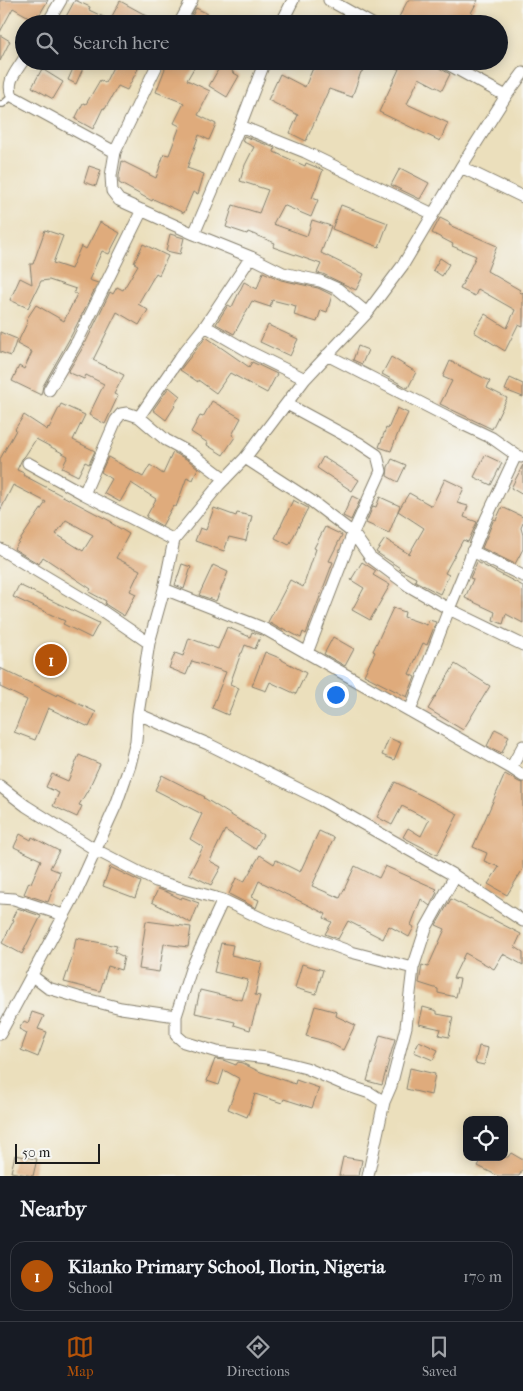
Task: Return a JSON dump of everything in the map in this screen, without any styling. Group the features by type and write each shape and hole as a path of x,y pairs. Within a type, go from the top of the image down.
{"street":[{"path":"52,15 61,0"},
{"path":"184,15 192,0"},
{"path":"286,15 293,0"},
{"path":"330,0 356,15"},
{"path":"16,70 11,78 10,89 12,96 115,152"},
{"path":"155,70 115,152 111,176 112,191 119,200 251,257 283,273 320,281 338,289 367,313"},
{"path":"194,234 262,70"},
{"path":"458,70 506,96"},
{"path":"0,1034 64,915 116,805 136,741 138,714 149,643 164,589 174,540 245,458 304,379 367,313 404,265 461,167 506,96 523,73"},
{"path":"240,126 305,152 434,214"},
{"path":"461,167 523,197"},
{"path":"49,390 78,340 142,210"},
{"path":"139,417 181,356 206,326 251,257"},
{"path":"206,326 248,351 304,379"},
{"path":"327,355 492,438 520,456 486,519 472,551 410,711"},
{"path":"287,404 359,443 377,455 381,471 353,534 307,653"},
{"path":"84,494 116,420 121,414 127,413 139,417 166,440 192,454 226,478"},
{"path":"245,458 310,500 353,534 370,557 409,586 449,609 523,645"},
{"path":"28,463 174,540"},
{"path":"472,551 523,576"},
{"path":"1,554 92,604 149,643"},
{"path":"164,589 263,628 523,776"},
{"path":"138,714 208,744 321,800 455,876 523,921"},
{"path":"511,768 523,746"},
{"path":"0,786 26,806 96,850 156,881 222,900 265,920 351,952 413,968"},
{"path":"368,1176 384,1102 391,1086 406,1027 413,968 426,928 455,876"},
{"path":"0,898 14,899 64,915"},
{"path":"222,900 191,969 176,1016 176,1035 184,1042 217,1052 267,1058 306,1068 370,1093 384,1102"},
{"path":"31,975 48,988 78,997 121,1008 176,1016"}],"lane":[{"path":"0,104 3,104 12,96"}],"building":[{"path":"0,0 48,0 39,15 25,15 13,8 0,32"},
{"path":"75,0 90,7 89,10 100,15 67,15"},
{"path":"408,0 478,0 471,13 474,15 400,15"},
{"path":"120,1 146,15 113,15"},
{"path":"196,8 210,15 192,15"},
{"path":"0,35 10,41 0,61"},
{"path":"41,70 63,82 53,99 32,87"},
{"path":"72,70 82,70 76,84 68,80"},
{"path":"112,70 137,70 127,90 118,86 105,109 103,108 93,129 75,119 83,103 86,104 100,80 105,83"},
{"path":"165,70 193,70 187,80 210,91 198,115 216,124 209,140 199,135 187,168 204,174 198,194 193,192 184,213 153,199 152,201 119,183 122,161 156,178 164,154 169,155 180,126 174,123 184,103 156,92"},
{"path":"218,70 233,70 232,72 239,76 227,97 209,86"},
{"path":"312,70 363,70 352,97 329,89 306,141 290,133 298,115 268,100 280,74 305,87"},
{"path":"399,70 443,70 450,74 442,90 419,78 407,104 448,123 440,141 379,112"},
{"path":"244,136 275,148 274,152 305,166 306,163 323,170 312,198 318,200 311,217 283,205 273,224 307,236 312,220 331,226 321,253 364,274 356,290 317,273 321,264 273,247 275,243 248,232 247,234 226,227 233,205 259,213 268,190 240,181 254,147 242,141"},
{"path":"89,166 101,170 96,186 84,182"},
{"path":"400,168 429,183 420,199 391,185"},
{"path":"341,205 388,223 379,247 332,229"},
{"path":"440,218 450,223 449,225 497,246 487,271 520,290 519,292 523,292 523,327 518,325 505,351 474,332 485,314 507,328 515,310 478,289 475,296 460,289 476,256 452,246 453,244 432,233"},
{"path":"100,222 120,233 109,254 102,251 89,280 98,283 43,386 41,395 12,381 19,366 24,369 32,352 17,344 28,321 26,320 36,305 64,321 77,294 74,293 76,289 49,280 41,281 28,308 10,300 20,278 32,284 30,264 33,264 45,230 63,236 53,263 71,269 81,246 86,249"},
{"path":"170,234 184,238 180,254 166,251"},
{"path":"143,244 168,256 159,275 156,273 138,304 148,310 139,325 117,312 93,360 124,375 114,394 118,396 105,424 89,415 104,384 86,375 84,379 68,372 85,344 110,292 113,294 117,287 123,290 138,265 134,263"},
{"path":"440,258 449,264 442,276 433,270"},
{"path":"263,272 281,280 318,288 332,295 327,312 321,310 317,322 294,315 296,306 272,300 270,307 252,301 234,334 216,324 228,305 232,307 244,282 257,289"},
{"path":"268,325 298,339 290,356 260,342"},
{"path":"0,332 17,339 11,356 0,352"},
{"path":"206,337 249,367 252,362 277,374 267,393 230,373 216,393 180,370"},
{"path":"358,346 368,350 362,364 353,360"},
{"path":"391,357 416,372 408,388 382,374"},
{"path":"450,361 490,381 487,388 507,398 492,429 440,404 452,381 443,377"},
{"path":"510,378 523,384 523,397 505,390"},
{"path":"169,387 180,396 166,420 153,410"},
{"path":"212,401 241,418 232,435 235,437 223,455 191,432 200,416 203,417"},
{"path":"61,404 85,415 73,440 95,451 89,464 85,462 78,476 62,468 68,456 36,439 17,470 24,473 23,475 112,522 129,534 116,558 140,570 130,591 136,594 124,616 105,604 106,601 89,592 91,589 43,557 39,564 14,549 46,502 13,485 0,511 0,459 24,415 47,430","holes":["66,520 93,535 83,551 56,534"]},
{"path":"397,408 408,413 391,451 379,447 386,428 388,429"},
{"path":"173,452 198,468 193,480 187,477 176,507 173,506 162,526 146,517 156,499 131,483 120,502 104,493 112,479 101,472 108,457 143,477 150,465 163,474"},
{"path":"485,455 502,463 491,485 474,477"},
{"path":"323,457 359,480 352,491 317,468"},
{"path":"392,459 406,465 398,482 387,476 388,467"},
{"path":"523,465 523,495 511,488"},
{"path":"445,479 464,488 457,503 468,506 464,517 477,522 468,542 463,540 445,573 449,575 440,594 415,581 416,578 399,569 376,552 385,539 409,554 424,528 398,511 409,493 432,506"},
{"path":"352,496 360,500 351,520 343,516"},
{"path":"380,497 400,506 389,533 366,523 373,506 376,507"},
{"path":"293,500 308,508 289,545 275,538"},
{"path":"502,507 523,517 521,528 523,549 515,564 482,548 494,519 496,520"},
{"path":"214,508 236,516 237,513 252,516 246,541 229,537 224,551 195,541 200,528 206,530"},
{"path":"325,527 342,535 329,561 333,562 306,634 303,632 301,638 268,622 290,580 303,587 316,549 314,548"},
{"path":"362,562 376,571 373,575 390,585 370,620 352,610 364,588 351,580"},
{"path":"477,562 523,586 523,623 506,614 503,624 493,620 495,612 465,598 473,579 470,578"},
{"path":"182,564 191,567 184,589 175,585"},
{"path":"213,565 228,572 216,601 199,595"},
{"path":"19,585 99,623 91,638 63,624 65,621 13,597"},
{"path":"393,608 405,612 404,617 427,625 429,620 436,622 427,645 423,643 409,674 415,677 407,697 364,675"},
{"path":"227,627 250,637 252,632 261,635 255,649 245,645 241,653 230,684 239,688 228,715 212,708 226,672 192,661 186,675 169,668 175,653 183,656 189,638 218,649"},
{"path":"333,637 354,649 345,666 324,654"},
{"path":"265,652 282,659 306,673 296,694 270,682 266,691 252,686"},
{"path":"455,664 490,686 463,730 428,709"},
{"path":"0,668 57,696 58,694 96,712 89,727 48,708 35,740 14,732 27,700 0,687"},
{"path":"495,729 509,736 502,753 487,746"},
{"path":"389,738 401,743 394,760 382,755"},
{"path":"79,755 100,764 79,805 82,806 77,817 53,806 59,793 46,787 52,774 68,781"},
{"path":"505,774 523,783 523,869 507,895 488,884 499,867 484,861 487,853 473,847"},
{"path":"162,775 205,797 263,835 255,849 225,830 210,861 221,867 211,885 189,874 203,847 190,839 202,814 155,790"},
{"path":"395,782 458,814 437,855 403,837 408,828 421,836 429,820 402,806 392,825 377,817"},
{"path":"319,831 334,838 312,886 340,898 355,866 379,878 385,866 437,889 430,906 421,899 411,925 414,927 409,937 389,926 383,939 348,921 338,939 325,934 332,922 324,918 326,914 259,881 252,897 259,900 256,908 229,894 236,878 244,882 260,855 274,864 276,860 300,872"},
{"path":"20,834 31,840 32,837 59,851 50,868 60,872 48,902 24,894 41,860 14,847"},
{"path":"110,867 141,882 135,898 103,886"},
{"path":"158,889 181,899 182,897 199,903 191,923 152,902"},
{"path":"451,899 521,934 515,947 523,952 523,965 503,954 494,969 465,953 453,978 460,979 456,997 438,993 438,989 419,983 422,965 428,967 445,929 436,925"},
{"path":"17,908 41,916 22,954 2,943 14,920 12,919"},
{"path":"146,921 191,927 188,947 164,944 159,972 139,969"},
{"path":"76,938 117,946 114,952 124,957 121,970 108,966 100,991 64,982 73,955"},
{"path":"221,943 233,945 231,955 262,962 255,995 260,996 250,1030 234,1025 235,1022 195,1013 200,990 242,1000 248,980 214,972"},
{"path":"302,964 323,970 316,994 295,988"},
{"path":"315,1006 337,1012 336,1016 355,1025 343,1050 328,1042 306,1036"},
{"path":"423,1007 437,1011 437,1014 453,1017 449,1037 439,1035 441,1029 419,1024"},
{"path":"32,1012 44,1016 38,1029 47,1032 38,1057 21,1050 27,1033 19,1029 24,1021 28,1023"},
{"path":"380,1035 395,1039 382,1085 367,1081"},
{"path":"419,1041 438,1050 433,1060 414,1052"},
{"path":"479,1046 488,1048 484,1065 475,1063"},
{"path":"215,1059 236,1065 238,1062 242,1063 258,1071 295,1084 296,1080 319,1088 312,1108 284,1099 282,1103 255,1094 247,1117 228,1109 240,1079 224,1070 219,1085 207,1081"},
{"path":"410,1068 435,1074 431,1095 406,1089"},
{"path":"511,1153 523,1160 523,1169 519,1176 498,1176 478,1166 481,1161 508,1161"},
{"path":"15,1155 37,1159 33,1176 11,1172"},
{"path":"343,1157 362,1160 359,1176 339,1176"}],"place":[{"name":"Kilanko Primary School, Ilorin, Nigeria","path":"51,660"}]}
